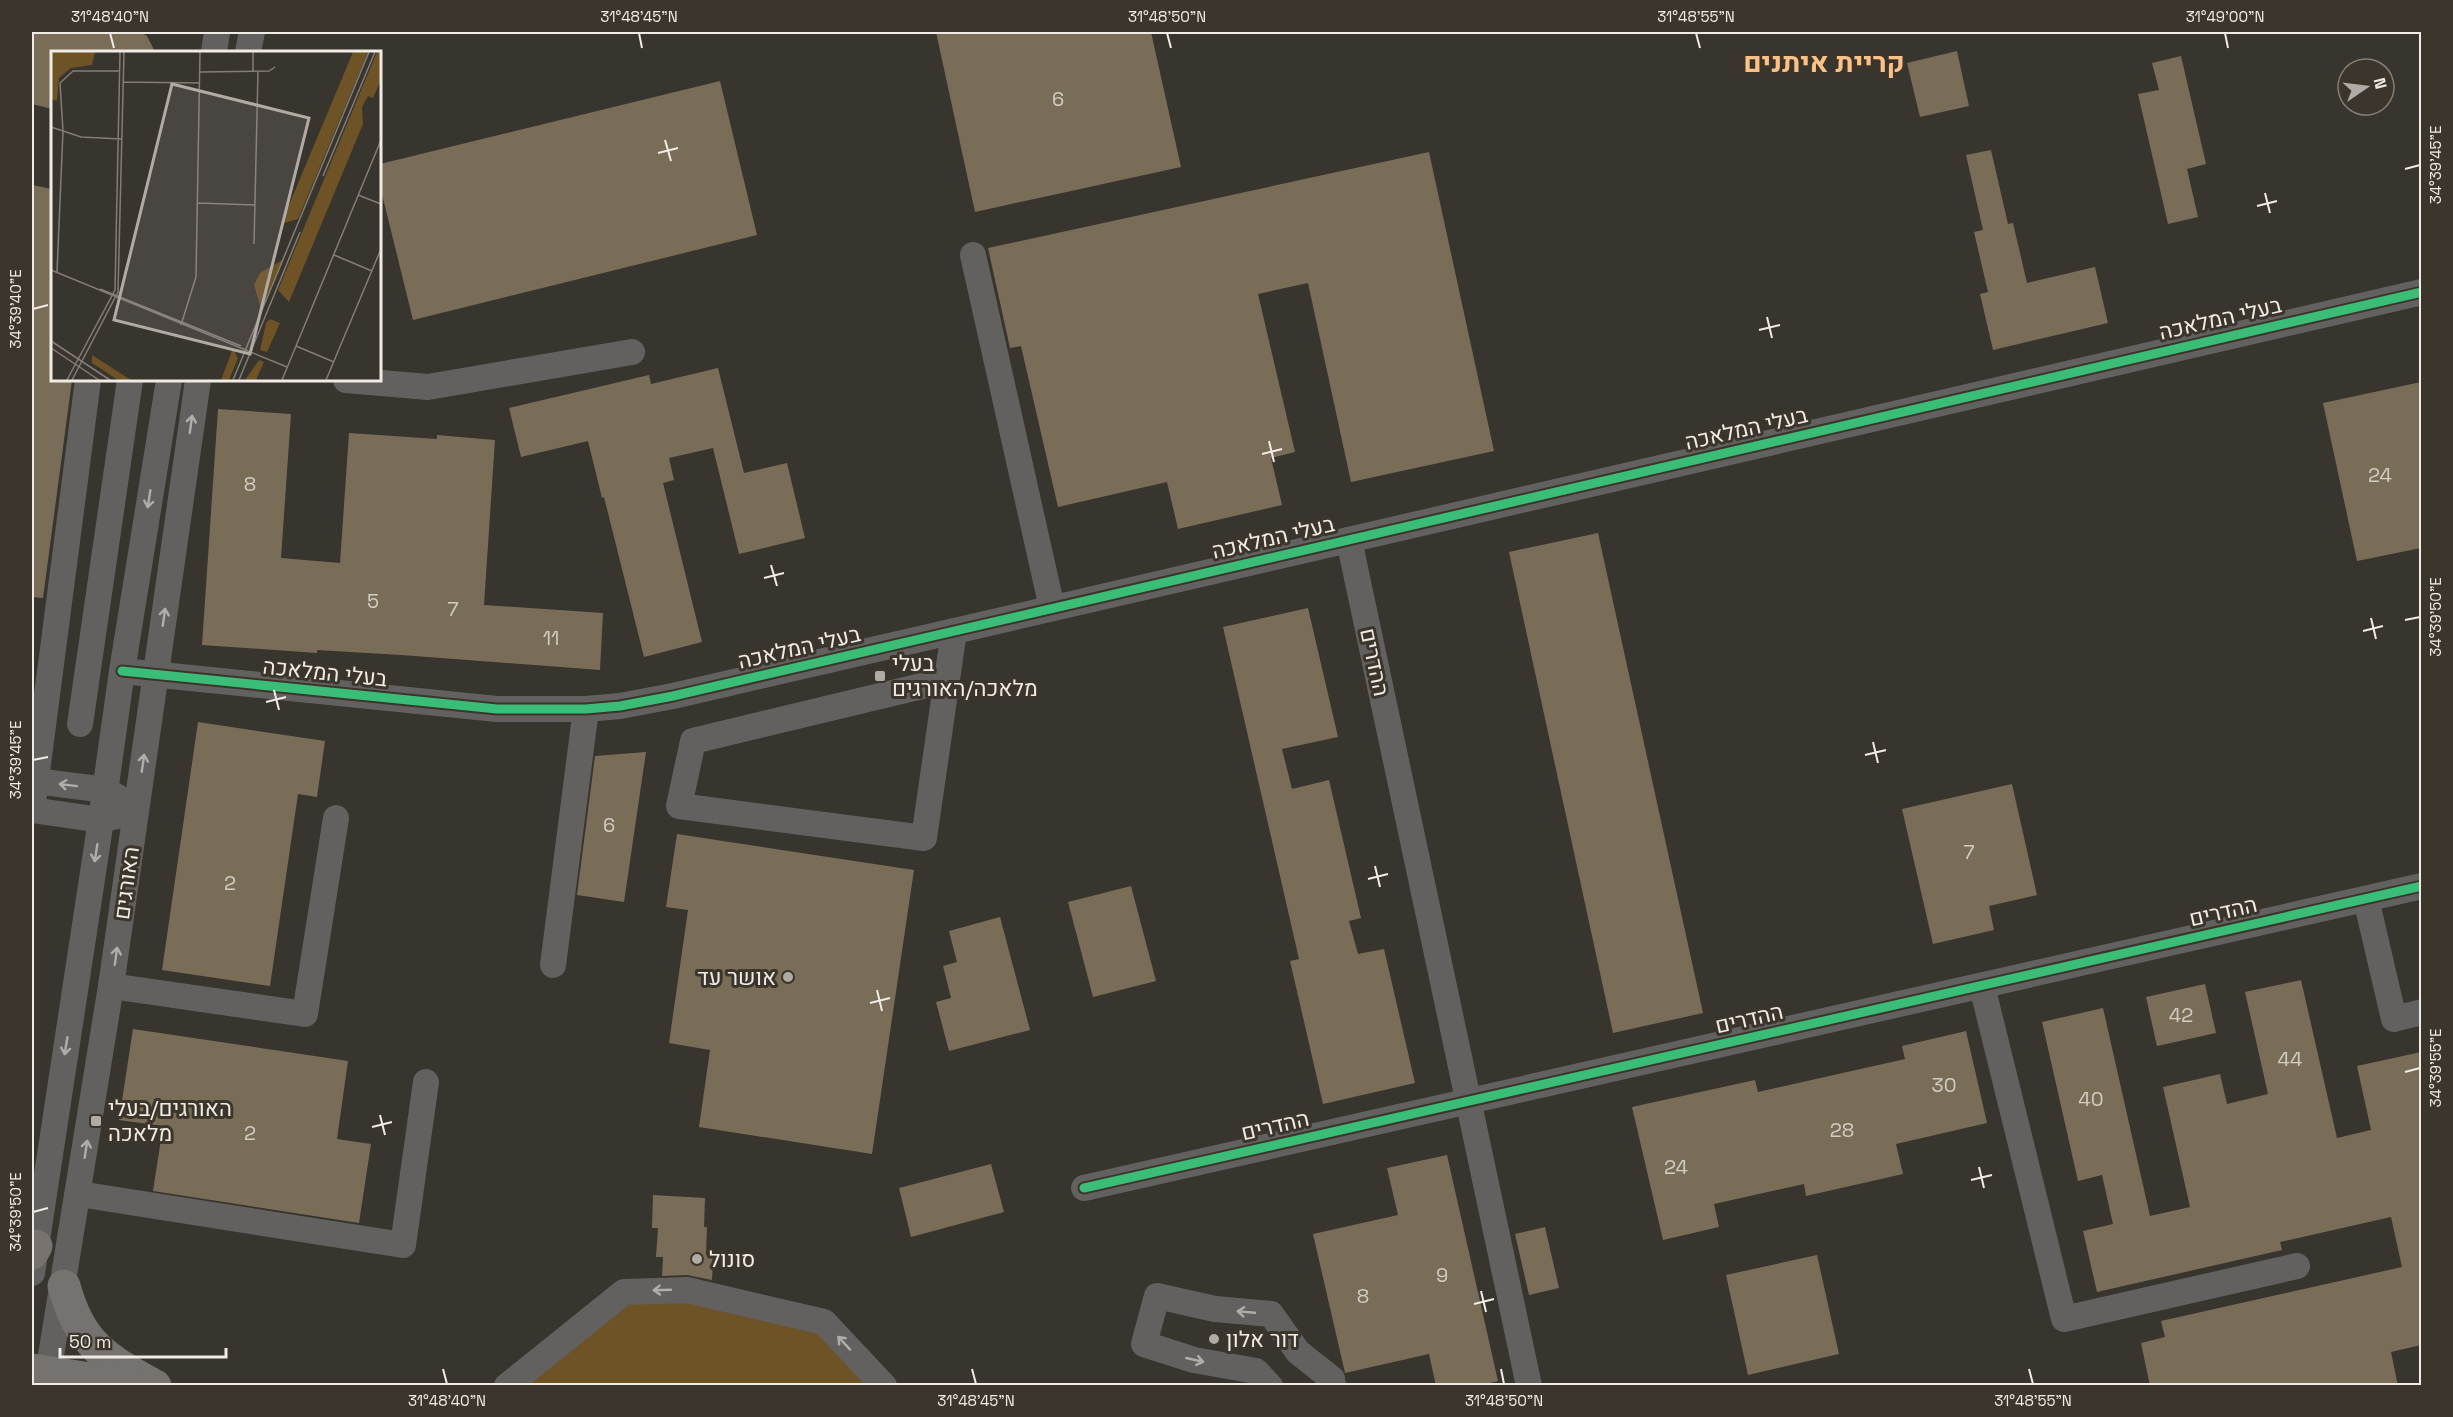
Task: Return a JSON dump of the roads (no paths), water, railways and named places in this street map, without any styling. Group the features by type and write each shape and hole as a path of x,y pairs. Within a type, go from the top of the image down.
{"main road":[{"path":"64,1286 75,1321 94,1347 120,1366 155,1386"},
{"path":"42,1376 136,1386"}],"street":[{"path":"249,51 252,32"},
{"path":"973,255 1052,608"},
{"name":"בעלי המלאכה","path":"122,671 497,709 586,709 620,706 673,696 2421,292"},
{"path":"358,381 428,387 632,352"},
{"path":"88,381 37,720 32,810 101,820 137,810"},
{"path":"80,724 130,381"},
{"name":"האורגים","path":"34,1244 169,381"},
{"name":"האורגים","path":"42,1376 64,1286 79,1194 137,810 198,381"},
{"name":"ההדרים","path":"1349,540 1468,1101"},
{"path":"947,680 693,741 679,806 924,838 947,680 954,631"},
{"path":"553,965 586,709"},
{"path":"35,765 106,790 137,810"},
{"path":"111,986 305,1014 336,818"},
{"name":"ההדרים","path":"1084,1188 2421,886"},
{"path":"2366,899 2394,1018 2421,1012"},
{"path":"1983,986 2064,1318 2297,1266"},
{"path":"79,1194 403,1245 426,1082"},
{"path":"1468,1101 1530,1386"},
{"path":"34,1244 73,1231"},
{"path":"507,1386 624,1292 687,1290 824,1322 884,1386"},
{"path":"1270,1386 1256,1371 1194,1360 1144,1344 1157,1296 1215,1309 1271,1314 1298,1352 1332,1379 1333,1386"}],"place":[{"name":"בעלי מלאכה/האורגים","path":"880,676"},
{"name":"אושר עד","path":"788,977"},
{"name":"האורגים/בעלי מלאכה","path":"96,1121"},
{"name":"סונול","path":"697,1259"},
{"name":"דור אלון","path":"1214,1339"}],"district":[{"name":"קריית איתנים","path":"1824,62"}]}
